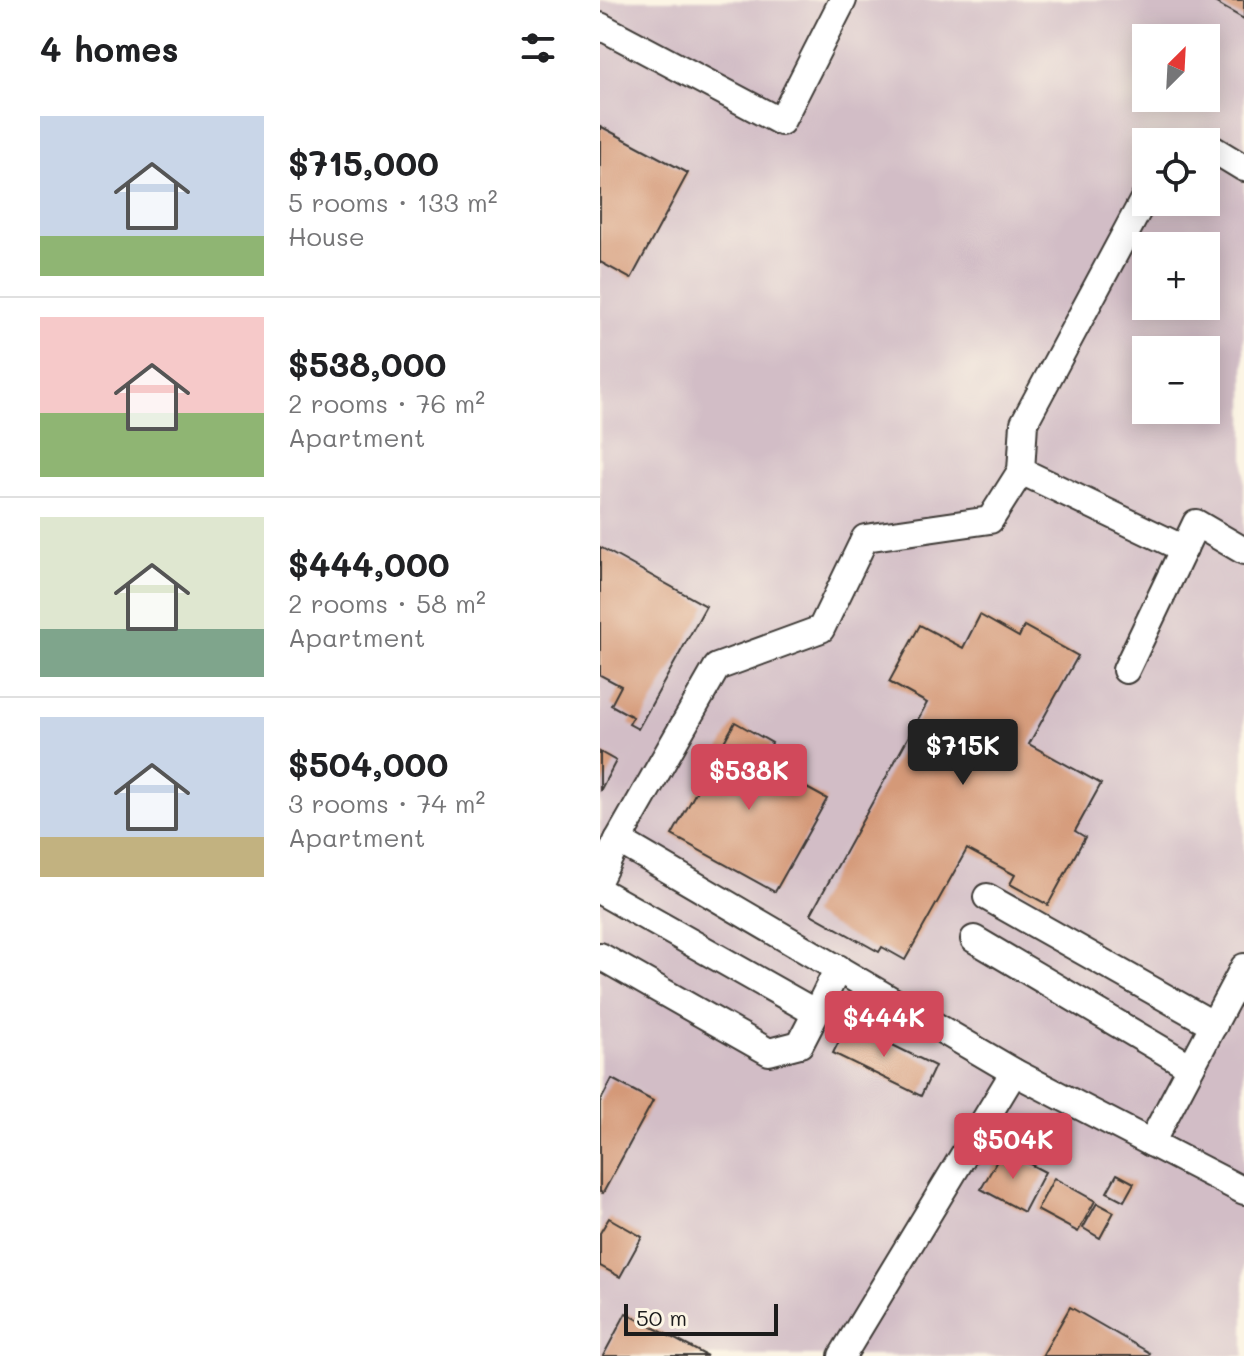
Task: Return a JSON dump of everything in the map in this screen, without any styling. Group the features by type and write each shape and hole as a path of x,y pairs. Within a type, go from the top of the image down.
{"lane":[{"path":"600,26 781,122 843,0"},
{"path":"1220,153 1244,168"},
{"path":"600,877 717,667 821,629 865,538 990,520 1021,471 1024,423 1135,216"},
{"path":"1021,471 1184,549"},
{"path":"1126,670 1196,523 1244,551"},
{"path":"618,840 1014,1072 1244,1191"},
{"path":"600,891 816,1013"},
{"path":"987,897 1214,1025"},
{"path":"974,939 1191,1067"},
{"path":"600,956 769,1052 800,1044 838,968"},
{"path":"1151,1143 1244,967"},
{"path":"842,1356 1014,1072"}],"shaded area":[{"path":"600,0 1244,0 1244,1356 600,1356"}],"building":[{"path":"1211,0 1244,0 1244,19"},
{"path":"600,126 688,173 631,279 600,262"},
{"path":"600,547 706,606 638,729 629,724 633,717 611,705 621,686 600,675"},
{"path":"980,615 1019,637 1024,626 1078,656 1029,744 1101,784 1075,831 1085,837 1048,905 1010,884 1015,875 967,849 905,960 882,947 879,952 811,914 927,703 889,682 920,625 963,648"},
{"path":"735,722 772,743 761,763 827,799 775,892 672,835"},
{"path":"600,752 616,761 600,791"},
{"path":"848,1023 935,1066 921,1096 833,1053"},
{"path":"612,1079 653,1101 603,1193 600,1192 600,1102"},
{"path":"1003,1150 1045,1172 1024,1212 981,1189"},
{"path":"1117,1174 1134,1183 1124,1201 1107,1192"},
{"path":"1054,1178 1095,1201 1078,1232 1037,1210"},
{"path":"1097,1203 1114,1212 1100,1238 1083,1228"},
{"path":"609,1218 642,1237 620,1277 600,1266 600,1233"},
{"path":"1070,1307 1150,1353 1148,1356 1042,1356"},
{"path":"626,1313 707,1356 603,1356"}]}
